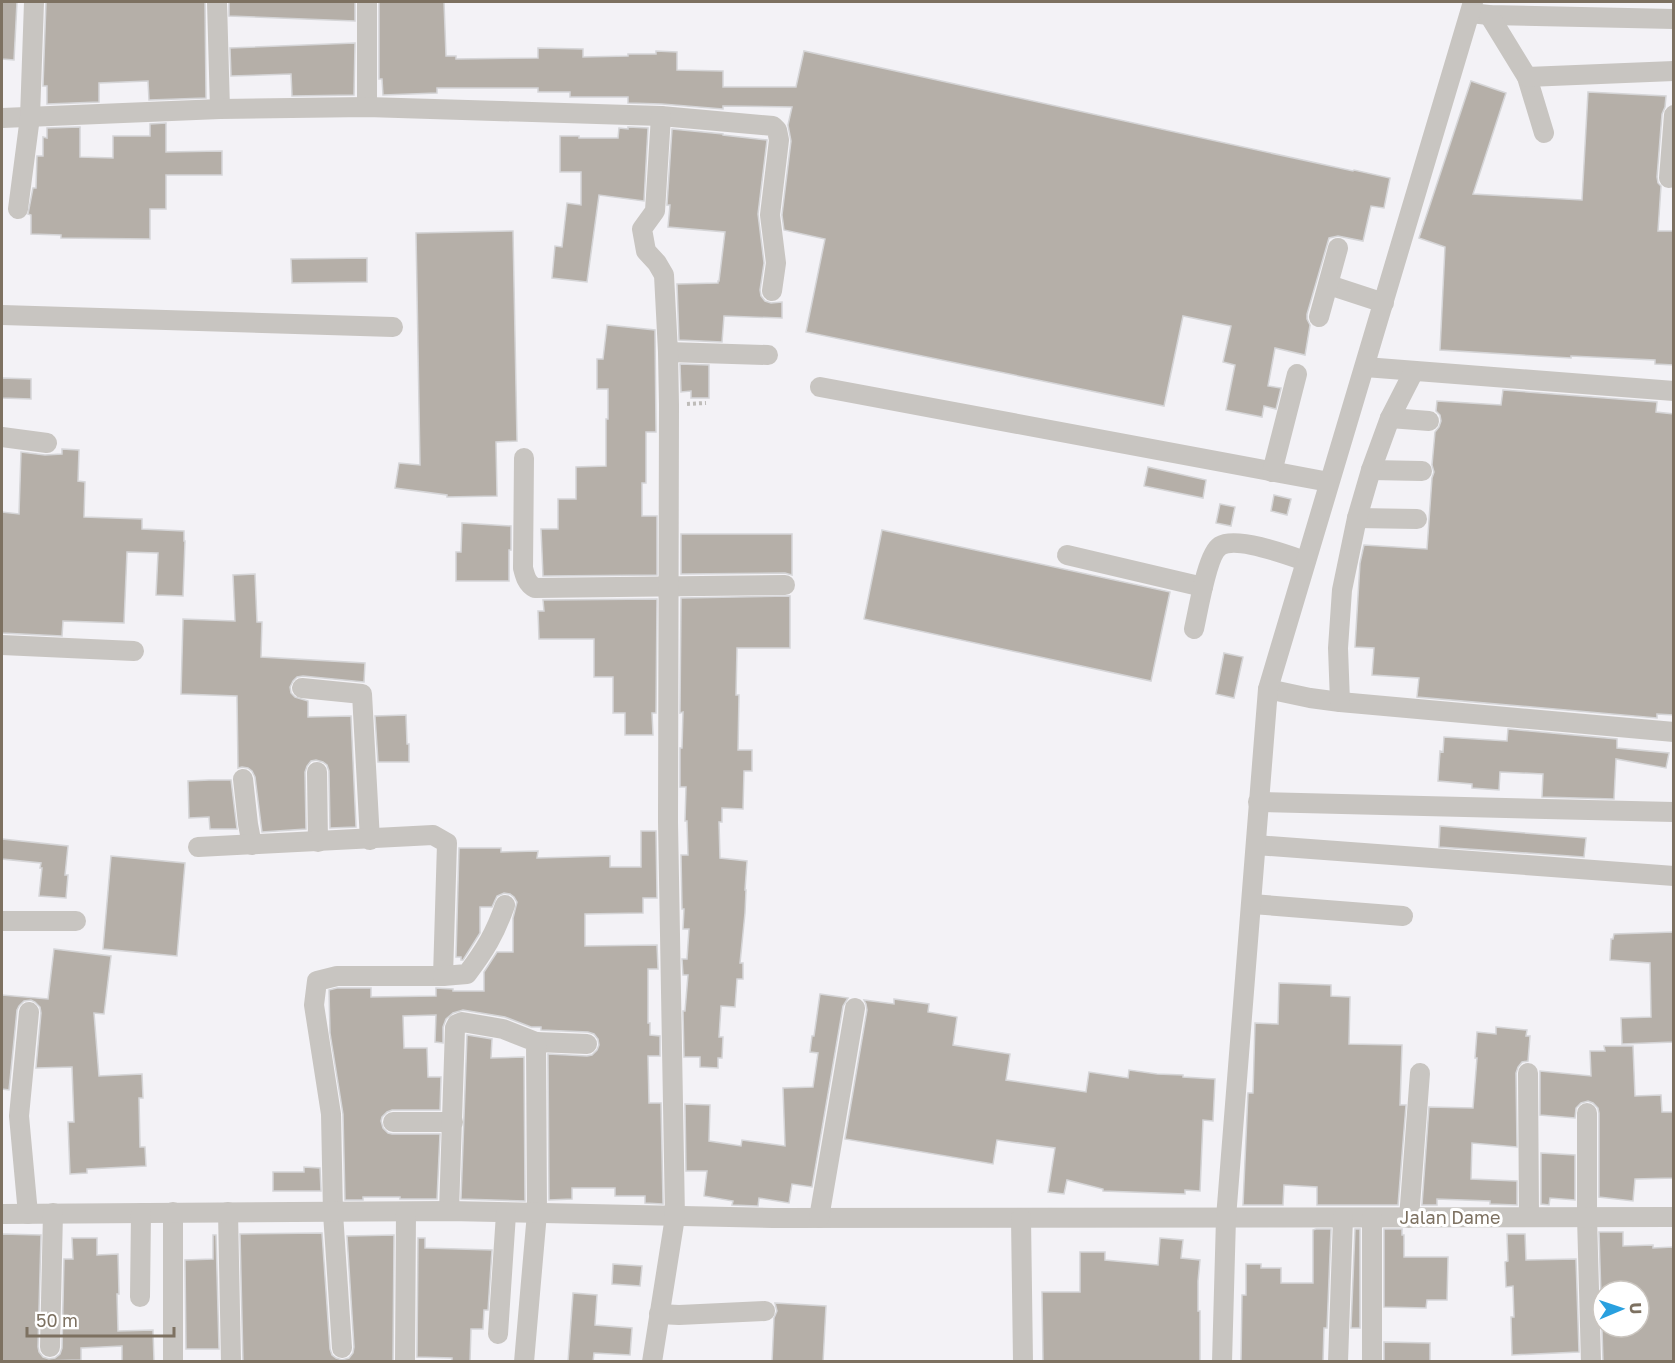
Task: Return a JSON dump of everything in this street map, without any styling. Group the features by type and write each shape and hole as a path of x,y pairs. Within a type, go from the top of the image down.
{"street":[{"path":"18,209 30,117 33,2"},
{"path":"217,2 220,110"},
{"path":"367,2 367,107"},
{"path":"1477,10 1674,19"},
{"path":"1477,10 1527,76 1544,133"},
{"path":"1222,1362 1226,1218 1268,689 1384,303 1477,10"},
{"path":"1527,76 1674,71"},
{"path":"2,118 367,107 661,116 773,126 776,128 779,141 770,215 776,263 772,291"},
{"path":"1669,178 1674,115"},
{"path":"652,1362 675,1217 668,822 668,352 664,275 646,250 642,229 654,211 661,116"},
{"path":"1319,317 1338,248"},
{"path":"1329,285 1384,303"},
{"path":"2,315 393,327"},
{"path":"668,352 768,355"},
{"path":"1365,367 1674,391"},
{"path":"1340,702 1338,648 1342,590 1357,518 1390,418 1414,371"},
{"path":"1272,472 1297,374"},
{"path":"820,387 1329,482"},
{"path":"1390,418 1430,421"},
{"path":"2,437 47,443"},
{"path":"524,458 523,568 530,586 542,590 784,585"},
{"path":"1371,470 1422,471"},
{"path":"1357,518 1417,519"},
{"path":"1194,629 1214,551 1222,544 1269,549 1305,561"},
{"path":"1067,555 1203,587"},
{"path":"2,645 134,651"},
{"path":"302,688 362,694 370,840"},
{"path":"1268,689 1340,702 1674,732"},
{"path":"317,772 318,842"},
{"path":"243,779 252,845"},
{"path":"1258,802 1674,812"},
{"path":"198,847 433,836 447,843 443,976"},
{"path":"1256,845 1674,876"},
{"path":"1252,904 1403,916"},
{"path":"342,1348 333,1213 331,1114 314,1005 316,981 337,976 467,974 485,951 499,924 505,905"},
{"path":"2,921 76,921"},
{"path":"819,1218 855,1008"},
{"path":"28,1012 10,1116 28,1214"},
{"path":"449,1211 455,1028 457,1024 462,1022 503,1029 536,1042 587,1044"},
{"path":"524,1362 537,1213 536,1042"},
{"path":"1409,1218 1420,1073"},
{"path":"1528,1073 1529,1217"},
{"path":"1587,1113 1590,1362"},
{"path":"393,1122 453,1122"},
{"name":"Jalan Dame","path":"2,1214 449,1211 506,1214 819,1218 1674,1217"},
{"path":"173,1212 173,1362"},
{"path":"228,1212 231,1362"},
{"path":"405,1362 406,1212"},
{"path":"50,1347 53,1213"},
{"path":"141,1213 141,1297"},
{"path":"498,1334 506,1214"},
{"path":"1021,1218 1023,1362"},
{"path":"1338,1362 1343,1218"},
{"path":"1372,1218 1372,1362"},
{"path":"659,1314 765,1311"}],"building":[{"path":"2,2 17,2 14,60 2,59"},
{"path":"46,2 205,2 206,98 149,100 148,81 99,83 99,102 47,104 47,86 43,86"},
{"path":"229,2 355,2 355,21 229,16"},
{"path":"379,2 444,2 446,56 456,56 456,59 538,58 538,48 583,49 583,57 656,54 656,51 677,52 677,70 723,71 723,87 796,87 804,51 1390,178 1384,208 1371,206 1363,241 1338,236 1329,238 1307,314 1310,325 1305,355 1275,348 1268,386 1281,388 1276,409 1264,406 1262,417 1226,410 1235,365 1223,362 1231,326 1183,316 1164,406 806,332 825,239 784,230 782,215 791,141 788,125 792,107 723,106 723,109 628,103 628,97 570,97 570,92 538,92 538,88 437,88 437,93 383,95 382,79 379,79"},
{"path":"355,43 354,95 292,96 291,74 231,76 230,48"},
{"path":"1471,81 1506,93 1473,194 1582,200 1588,92 1666,96 1662,114 1657,177 1661,186 1658,231 1674,231 1674,365 1655,364 1655,360 1571,356 1571,358 1440,350 1445,247 1419,238"},
{"path":"166,123 166,152 222,151 222,175 166,175 166,209 150,209 150,239 61,238 61,235 31,234 31,215 28,214 33,188 36,188 37,156 43,156 43,137 47,138 47,128 80,127 80,157 113,158 113,136 150,136 150,124"},
{"path":"628,127 648,128 644,201 599,195 587,282 552,278 555,246 562,247 567,203 581,205 581,172 560,172 560,136 618,138 619,128 628,129"},
{"path":"672,129 767,140 758,214 764,263 760,290 765,301 782,302 782,318 724,316 722,342 679,340 677,284 718,283 725,232 668,227 670,205 667,205"},
{"path":"513,231 517,441 496,442 497,496 447,497 447,495 395,488 399,463 420,465 416,233"},
{"path":"367,258 367,282 292,283 291,259"},
{"path":"607,325 655,330 656,432 646,432 646,483 642,483 642,516 657,516 657,575 543,576 541,529 558,529 558,499 576,499 576,467 606,466 608,389 597,389 597,359 603,359"},
{"path":"680,364 709,365 709,398 691,398 691,391 681,392"},
{"path":"2,378 31,379 31,399 2,398"},
{"path":"1503,390 1657,402 1656,412 1674,414 1674,715 1657,714 1657,718 1417,697 1419,678 1372,675 1374,648 1355,647 1360,563 1364,545 1427,549 1435,432 1441,421 1436,411 1437,401 1501,405"},
{"path":"62,449 79,450 78,481 85,482 84,517 142,519 142,529 184,531 183,596 156,595 158,553 127,552 124,623 63,621 62,636 2,633 2,512 19,514 21,452 45,455 62,454"},
{"path":"1148,467 1206,480 1203,498 1144,486"},
{"path":"1274,495 1291,499 1287,515 1271,511"},
{"path":"1220,504 1235,507 1231,526 1216,523"},
{"path":"462,523 511,526 509,581 456,581 456,552 461,552"},
{"path":"882,530 1170,592 1151,681 864,619"},
{"path":"681,534 792,534 792,575 785,573 681,574"},
{"path":"255,574 257,622 262,622 261,657 365,663 364,682 303,676 297,677 290,687 295,697 308,701 308,717 351,716 356,827 330,828 329,771 327,765 316,760 311,761 305,772 306,829 262,832 255,777 248,768 238,768 237,696 181,694 183,619 235,621 233,575"},
{"path":"790,596 790,648 737,648 738,750 752,750 752,771 744,771 743,809 722,808 722,822 719,822 720,858 747,861 740,963 743,963 743,979 737,979 735,1007 721,1006 719,1037 723,1037 722,1058 718,1058 718,1068 700,1067 700,1057 684,1057 683,1011 685,1011 688,975 683,975 682,959 687,959 689,929 683,929 684,909 682,909 681,855 688,855 687,821 685,821 686,787 680,787 683,712 680,713 681,598"},
{"path":"657,599 656,713 652,713 653,735 625,735 625,713 613,713 613,677 594,677 594,639 539,639 538,611 544,611 543,600"},
{"path":"1224,653 1243,657 1234,698 1216,694"},
{"path":"406,715 409,762 378,762 375,716"},
{"path":"1508,729 1617,739 1617,748 1669,753 1666,768 1616,759 1614,799 1542,797 1543,774 1500,772 1499,790 1472,788 1472,784 1438,781 1440,751 1443,752 1444,737 1507,741"},
{"path":"231,780 237,829 210,829 209,817 189,818 188,781"},
{"path":"1440,826 1586,838 1584,857 1439,847"},
{"path":"641,831 656,831 657,898 643,898 643,913 585,914 585,946 657,945 658,969 648,969 648,1023 650,1023 650,1035 660,1036 660,1056 648,1056 649,1103 661,1103 663,1204 645,1203 645,1196 615,1196 615,1188 572,1188 572,1199 549,1200 548,1054 592,1055 599,1045 598,1039 594,1034 588,1032 541,1030 541,1027 531,1027 505,1017 463,1010 453,1013 446,1019 443,1027 443,1043 435,1042 436,1015 403,1016 404,1048 427,1048 428,1077 441,1077 440,1110 392,1110 382,1117 381,1121 383,1128 392,1134 440,1134 437,1199 363,1197 363,1200 345,1200 343,1114 330,1033 329,990 371,988 371,997 436,996 436,988 453,989 453,991 484,991 484,972 497,952 513,952 513,918 517,902 510,894 504,893 497,896 492,907 480,907 480,933 463,960 461,957 456,957 459,848 501,848 501,852 538,851 537,858 610,856 610,867 641,867"},
{"path":"2,839 68,846 65,875 68,875 66,898 39,896 41,863 2,859"},
{"path":"111,856 185,863 177,956 103,949"},
{"path":"1674,932 1674,1042 1622,1044 1621,1018 1651,1017 1650,963 1610,960 1611,939 1614,934"},
{"path":"54,949 111,956 104,1014 94,1013 99,1076 142,1074 143,1098 139,1098 140,1147 145,1147 146,1166 87,1169 87,1173 70,1174 68,1122 74,1122 72,1067 36,1068 41,1013 40,1007 31,1000 24,1001 17,1010 9,1090 2,1089 2,995 48,999"},
{"path":"1279,983 1331,985 1331,996 1350,997 1349,1044 1402,1045 1400,1105 1406,1105 1398,1205 1317,1205 1317,1187 1284,1185 1283,1205 1243,1205 1248,1093 1253,1093 1255,1023 1278,1024"},
{"path":"820,994 848,998 843,1006 812,1187 792,1184 789,1203 759,1198 758,1206 732,1205 733,1201 704,1196 707,1171 686,1171 685,1104 710,1105 709,1141 741,1146 742,1140 785,1146 783,1088 813,1087 818,1053 810,1052"},
{"path":"894,999 929,1004 928,1012 957,1017 953,1045 1010,1054 1006,1080 1086,1092 1089,1072 1128,1078 1129,1070 1215,1079 1213,1121 1203,1120 1200,1191 1185,1190 1185,1194 1103,1191 1103,1189 1067,1180 1064,1194 1048,1192 1055,1148 997,1140 993,1164 845,1139 867,1010 864,1000 894,1004"},
{"path":"1496,1027 1527,1030 1526,1036 1530,1036 1528,1061 1522,1062 1516,1073 1517,1147 1472,1143 1471,1179 1517,1181 1517,1205 1490,1204 1490,1201 1437,1199 1437,1205 1422,1205 1429,1107 1473,1108 1477,1032 1496,1034"},
{"path":"467,1035 492,1039 491,1058 524,1057 525,1201 461,1199"},
{"path":"1604,1046 1633,1046 1635,1096 1661,1095 1662,1112 1674,1112 1674,1178 1635,1179 1633,1201 1599,1197 1599,1113 1593,1103 1588,1101 1581,1103 1576,1108 1575,1118 1540,1115 1540,1071 1591,1076 1590,1051 1605,1051"},
{"path":"1541,1153 1575,1155 1575,1200 1550,1198 1549,1205 1541,1204"},
{"path":"304,1167 320,1168 321,1191 273,1191 273,1172 304,1172"},
{"path":"1331,1229 1327,1328 1324,1328 1323,1362 1241,1362 1242,1295 1246,1295 1246,1264 1261,1264 1261,1268 1281,1268 1281,1283 1313,1283 1313,1230"},
{"path":"1355,1229 1360,1229 1360,1328 1351,1328"},
{"path":"1384,1229 1402,1229 1404,1257 1448,1257 1447,1300 1427,1300 1426,1308 1384,1307"},
{"path":"1599,1232 1623,1232 1623,1246 1674,1247 1674,1362 1603,1362 1602,1339 1651,1339 1651,1279 1600,1279"},
{"path":"322,1233 330,1349 332,1355 342,1360 349,1358 354,1347 347,1236 394,1235 393,1362 243,1362 240,1234"},
{"path":"2,1234 41,1235 38,1347 43,1357 55,1358 60,1354 62,1348 64,1259 73,1259 72,1238 97,1238 97,1255 118,1254 118,1331 153,1330 154,1362 122,1362 122,1346 81,1348 81,1360 2,1362"},
{"path":"1507,1234 1525,1234 1526,1260 1576,1259 1579,1352 1512,1355 1513,1286 1506,1287"},
{"path":"213,1235 216,1235 219,1349 186,1349 185,1260 213,1259"},
{"path":"418,1238 425,1238 425,1248 492,1250 488,1310 484,1310 483,1329 471,1329 470,1362 452,1362 452,1358 417,1357"},
{"path":"1160,1238 1183,1240 1181,1258 1200,1260 1198,1311 1200,1311 1200,1362 1043,1362 1042,1292 1080,1292 1080,1252 1105,1252 1105,1260 1158,1265"},
{"path":"613,1264 642,1266 640,1286 612,1284"},
{"path":"573,1293 597,1295 595,1325 632,1328 630,1355 594,1353 593,1362 568,1362"},
{"path":"775,1303 826,1306 823,1362 772,1362 774,1318 777,1311"},
{"path":"1384,1342 1430,1343 1430,1362 1384,1362"}]}
